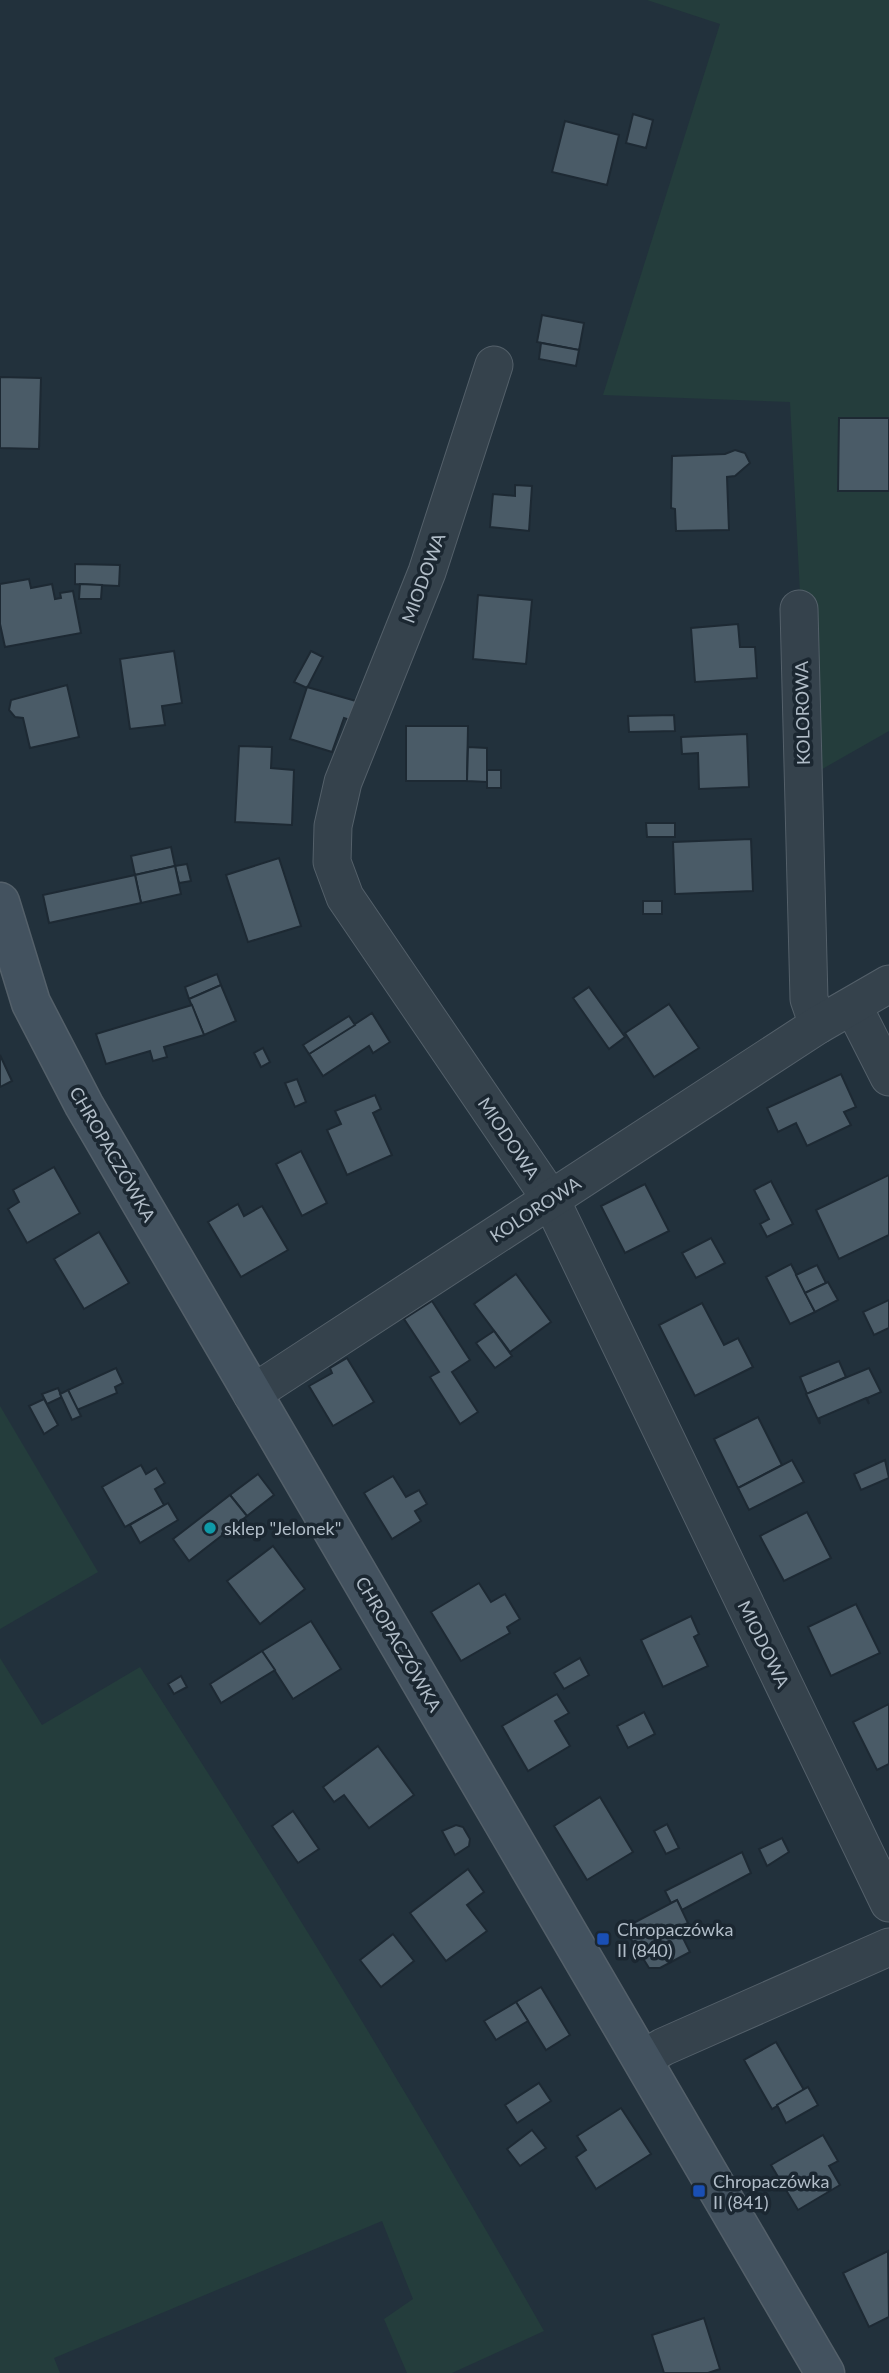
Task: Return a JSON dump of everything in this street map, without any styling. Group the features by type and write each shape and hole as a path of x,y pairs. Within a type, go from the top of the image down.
{"street":[{"name":"MIODOWA","path":"494,365 427,572 343,782 333,825 332,862 345,897 550,1198 889,1903"},
{"name":"KOLOROWA","path":"799,609 809,999 818,1026"},
{"name":"CHROPACZÓWKA","path":"0,902 37,1015 84,1105 825,2373"},
{"name":"KOLOROWA","path":"252,1394 550,1198 818,1026 889,984"},
{"path":"853,1006 889,1077"},
{"path":"643,2059 663,2047 889,1947"}],"green space":[{"path":"647,0 889,0 889,731 803,780 800,593 790,402 603,395 720,24"},
{"path":"0,1406 98,1572 0,1629"},
{"path":"0,1658 42,1725 140,1667 347,1996 544,2331 452,2373 407,2373 384,2319 413,2299 382,2221 54,2358 60,2373 0,2373"}],"building":[{"path":"633,114 653,120 646,148 626,143"},
{"path":"565,121 619,135 607,185 552,172"},
{"path":"542,315 584,323 579,350 537,342"},
{"path":"541,343 579,350 576,366 539,359"},
{"path":"0,377 41,378 39,449 0,448"},
{"path":"839,418 889,418 889,491 838,491"},
{"path":"735,450 745,453 750,463 735,476 727,477 729,530 676,531 675,509 671,508 672,456 725,454"},
{"path":"515,485 532,486 529,531 490,527 493,494 515,496"},
{"path":"75,564 120,565 119,586 75,584"},
{"path":"29,579 31,588 52,584 55,599 61,598 60,593 73,591 81,633 5,647 0,624 0,584"},
{"path":"80,584 102,585 101,599 79,599"},
{"path":"478,595 532,600 526,664 473,659"},
{"path":"738,624 740,647 755,647 757,678 695,682 691,628"},
{"path":"174,651 182,703 162,706 165,725 130,729 120,659"},
{"path":"311,651 323,657 307,688 294,682"},
{"path":"67,685 79,737 30,748 23,718 15,717 9,710 11,700"},
{"path":"307,687 356,701 350,720 344,718 332,752 290,739"},
{"path":"674,715 675,731 629,732 628,716"},
{"path":"406,726 468,726 467,781 406,781"},
{"path":"747,734 749,787 699,789 698,753 682,754 681,737"},
{"path":"239,746 272,747 271,768 294,770 292,825 235,822"},
{"path":"468,747 487,748 487,782 467,781"},
{"path":"487,770 501,770 501,788 487,788"},
{"path":"646,823 675,823 675,837 647,837"},
{"path":"751,839 753,891 675,894 673,842"},
{"path":"171,847 175,866 135,875 131,856"},
{"path":"279,858 301,926 248,942 226,875"},
{"path":"187,864 191,881 179,883 175,866"},
{"path":"175,866 181,894 141,903 135,875"},
{"path":"135,875 141,903 49,923 43,895"},
{"path":"643,901 662,901 662,914 643,914"},
{"path":"217,974 221,985 189,999 185,987"},
{"path":"221,985 236,1021 204,1035 189,999"},
{"path":"589,987 625,1037 609,1049 573,998"},
{"path":"669,1004 699,1048 654,1077 625,1033"},
{"path":"192,1005 204,1035 164,1047 167,1057 153,1061 150,1051 106,1064 96,1034"},
{"path":"372,1013 390,1042 373,1053 369,1046 323,1076 309,1054"},
{"path":"349,1016 355,1025 309,1054 303,1045"},
{"path":"263,1048 270,1062 261,1067 254,1053"},
{"path":"0,1055 12,1081 0,1087"},
{"path":"841,1074 856,1107 844,1112 851,1125 807,1146 796,1123 778,1132 767,1108"},
{"path":"297,1079 306,1102 295,1107 285,1083"},
{"path":"375,1095 381,1109 373,1113 392,1155 347,1175 327,1130 341,1124 335,1111"},
{"path":"301,1151 327,1203 302,1216 276,1164"},
{"path":"54,1167 80,1213 27,1243 8,1209 19,1202 13,1190"},
{"path":"889,1175 889,1235 839,1259 816,1210"},
{"path":"771,1181 793,1224 767,1237 760,1224 769,1219 754,1190"},
{"path":"645,1184 669,1231 625,1253 601,1206"},
{"path":"238,1204 244,1216 262,1206 288,1250 241,1277 208,1222"},
{"path":"99,1232 129,1283 84,1309 54,1259"},
{"path":"711,1238 725,1263 696,1278 682,1253"},
{"path":"791,1264 815,1312 790,1324 766,1277"},
{"path":"817,1265 826,1283 805,1293 796,1275"},
{"path":"516,1274 551,1322 510,1352 474,1304"},
{"path":"828,1282 838,1300 815,1312 805,1293"},
{"path":"889,1300 889,1328 874,1335 863,1312"},
{"path":"432,1301 470,1360 452,1372 478,1412 460,1424 430,1377 439,1372 404,1319"},
{"path":"702,1303 724,1345 738,1338 753,1367 695,1396 659,1325"},
{"path":"494,1331 512,1356 495,1368 476,1343"},
{"path":"347,1358 374,1402 333,1426 309,1386 332,1373 330,1368"},
{"path":"839,1361 846,1377 807,1394 800,1377"},
{"path":"116,1368 123,1383 115,1387 117,1393 77,1410 68,1390"},
{"path":"869,1368 881,1392 867,1398 869,1404 866,1398 819,1418 820,1424 806,1394"},
{"path":"58,1388 62,1397 47,1404 42,1394"},
{"path":"68,1390 81,1416 72,1420 60,1394"},
{"path":"44,1399 58,1425 44,1434 29,1406"},
{"path":"758,1417 782,1465 738,1488 714,1439"},
{"path":"792,1460 804,1482 749,1510 738,1488"},
{"path":"885,1460 889,1478 861,1490 854,1474"},
{"path":"141,1465 146,1474 156,1468 165,1483 155,1489 164,1505 125,1527 102,1487"},
{"path":"258,1474 274,1495 247,1516 230,1495"},
{"path":"393,1476 406,1497 419,1490 427,1504 415,1511 421,1521 392,1539 364,1493"},
{"name":"sklep \"Jelonek\"","path":"230,1495 247,1516 189,1561 173,1539"},
{"path":"168,1503 178,1520 140,1543 130,1525"},
{"path":"807,1512 831,1558 784,1581 760,1536"},
{"path":"273,1546 305,1589 260,1624 227,1581"},
{"path":"479,1583 491,1602 505,1594 520,1619 507,1627 510,1633 461,1661 431,1612"},
{"path":"856,1604 880,1653 831,1676 808,1627"},
{"path":"691,1616 699,1634 694,1637 708,1666 663,1687 641,1640"},
{"path":"311,1621 341,1669 293,1699 262,1651"},
{"path":"262,1651 275,1670 221,1703 210,1684"},
{"path":"580,1658 589,1675 564,1689 554,1673"},
{"path":"181,1676 187,1687 174,1694 168,1684"},
{"path":"557,1694 569,1713 555,1721 570,1746 528,1771 502,1726"},
{"path":"889,1704 889,1764 877,1770 853,1722"},
{"path":"644,1712 655,1734 628,1748 617,1726"},
{"path":"378,1746 414,1795 369,1828 344,1795 334,1802 323,1787"},
{"path":"600,1797 633,1852 587,1880 554,1826"},
{"path":"293,1811 319,1849 298,1863 272,1826"},
{"path":"667,1824 679,1848 666,1854 654,1831"},
{"path":"456,1825 463,1827 470,1839 469,1846 455,1855 442,1831"},
{"path":"782,1838 789,1852 767,1866 759,1849"},
{"path":"742,1852 751,1873 682,1910 677,1900 671,1903 665,1891"},
{"path":"468,1869 484,1892 467,1905 487,1931 446,1961 410,1913"},
{"path":"677,1900 688,1923 678,1928 690,1952 660,1968 649,1968 624,1928"},
{"path":"393,1934 414,1961 381,1987 360,1960"},
{"path":"541,1987 570,2035 546,2050 516,2002"},
{"path":"516,2002 528,2021 496,2040 484,2021"},
{"path":"776,2042 804,2090 772,2109 744,2060"},
{"path":"539,2083 551,2101 517,2123 505,2105"},
{"path":"808,2087 818,2105 786,2123 777,2105"},
{"path":"621,2108 651,2154 596,2189 576,2157 586,2150 577,2136"},
{"path":"532,2130 546,2148 520,2166 507,2149"},
{"path":"823,2135 838,2161 829,2166 840,2185 798,2210 771,2165"},
{"path":"888,2251 889,2317 869,2327 843,2273"},
{"path":"704,2318 720,2369 708,2373 664,2373 652,2335"}],"place":[{"name":"sklep \"Jelonek\"","path":"210,1528"},
{"name":"Chropaczówka II (840)","path":"603,1939"},
{"name":"Chropaczówka II (841)","path":"699,2191"}]}
